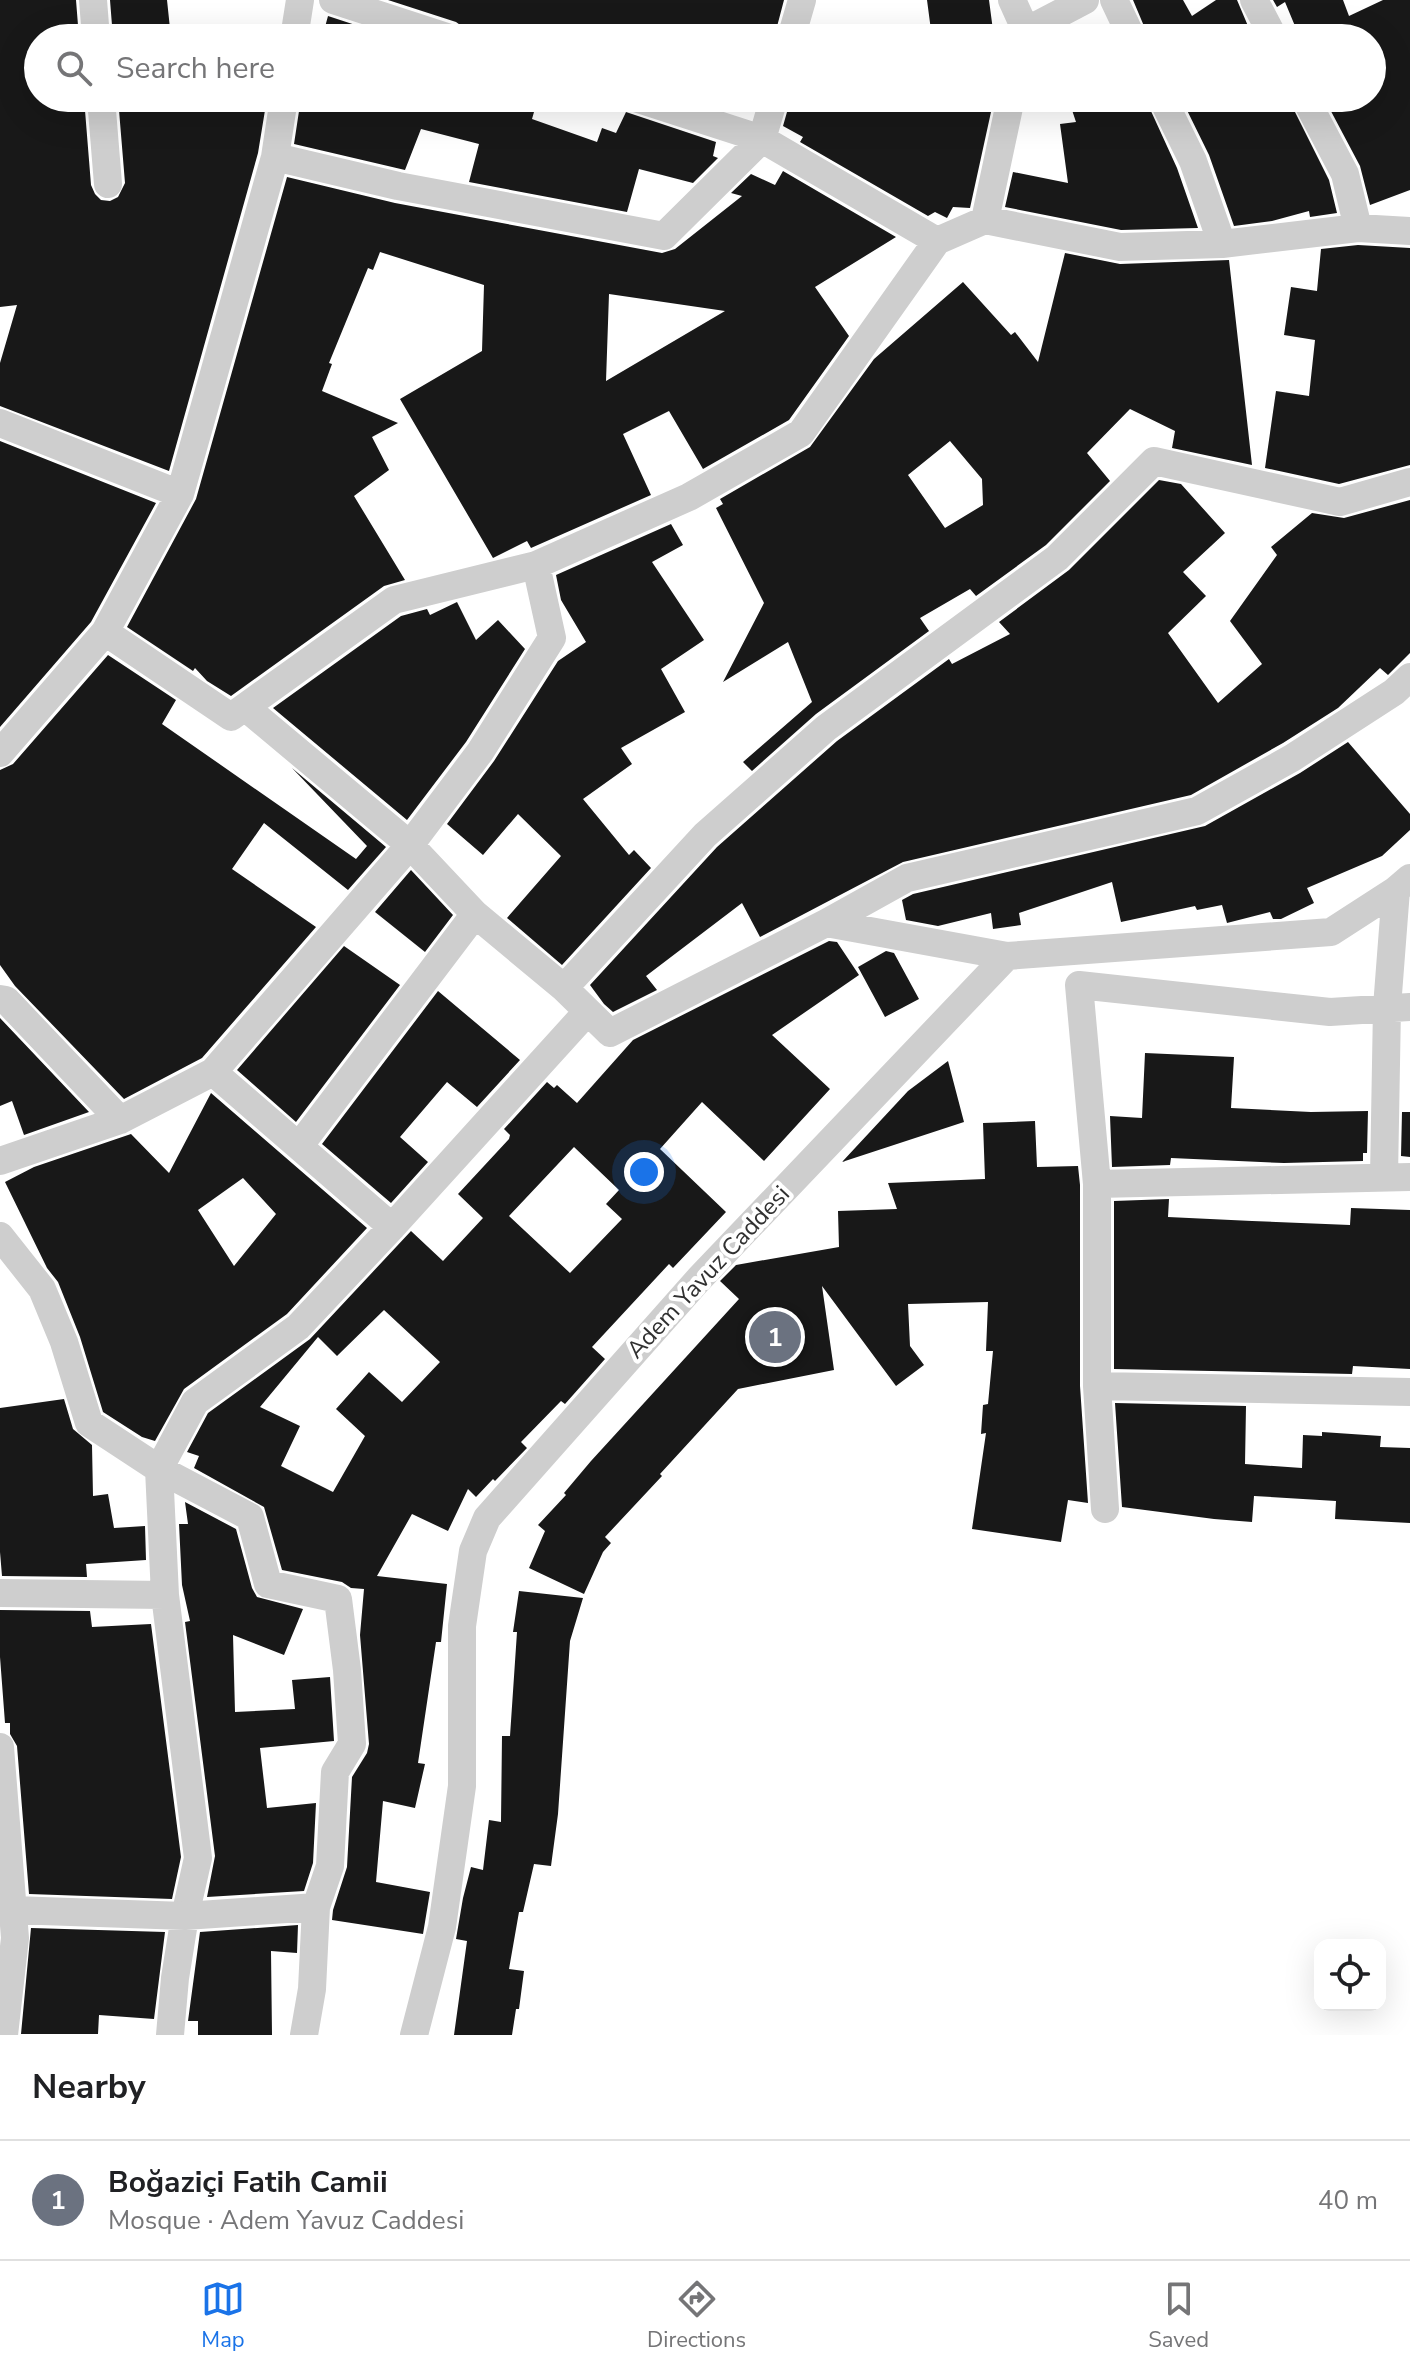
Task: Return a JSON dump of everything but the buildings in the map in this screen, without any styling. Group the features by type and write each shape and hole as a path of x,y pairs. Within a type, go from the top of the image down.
{"street":[{"path":"93,0 95,24"},
{"path":"296,24 300,0"},
{"path":"333,0 407,24"},
{"path":"795,24 802,0"},
{"path":"1012,0 1021,24"},
{"path":"1043,24 1085,0"},
{"path":"1114,0 1125,24"},
{"path":"1254,0 1267,24"},
{"path":"102,112 108,184"},
{"path":"0,753 105,632 180,494 275,157 282,112"},
{"path":"678,112 762,139 937,241"},
{"path":"275,157 398,186 664,236 762,139 770,112"},
{"path":"985,220 1008,112"},
{"path":"1169,112 1193,161 1222,244"},
{"path":"1312,112 1345,174 1358,228"},
{"path":"105,632 231,717 394,600 536,565 689,497 801,433 937,241 985,220 1120,247 1222,244 1358,228 1410,231"},
{"path":"0,423 180,494"},
{"path":"564,988 705,835 826,728 1057,558 1154,461 1340,502 1410,482"},
{"path":"0,1161 120,1120 213,1072 410,845 480,752 552,638 536,565"},
{"path":"245,707 410,845 475,914 564,988 610,1033 826,923 907,878 1197,811 1292,758 1394,692 1410,677"},
{"path":"826,923 1007,956 1331,932 1403,884"},
{"path":"1097,1184 1397,1177 1398,1007 1403,884"},
{"path":"300,1145 475,914"},
{"name":"Adem Yavuz Caddesi","path":"414,2035 442,1927 462,1786 462,1626 473,1551 487,1518 699,1279 1007,956"},
{"path":"1105,1509 1097,1386 1097,1184 1079,985 1330,1012 1398,1007"},
{"path":"0,999 6,1000 120,1120"},
{"path":"170,2035 185,1916 198,1858 165,1595 159,1469 195,1402 298,1327 587,1012"},
{"path":"213,1072 392,1227"},
{"path":"0,1236 42,1289 64,1342 89,1423 159,1469 250,1517 268,1584 338,1599 352,1744 335,1772 330,1866 316,1907 312,1989 304,2035"},
{"path":"1097,1386 1410,1392"},
{"path":"0,1593 165,1595"},
{"path":"0,1747 15,1938 4,2035"},
{"path":"13,1910 185,1916 316,1907"}],"place":[{"name":"Boğaziçi Fatih Camii","path":"775,1337"}]}
